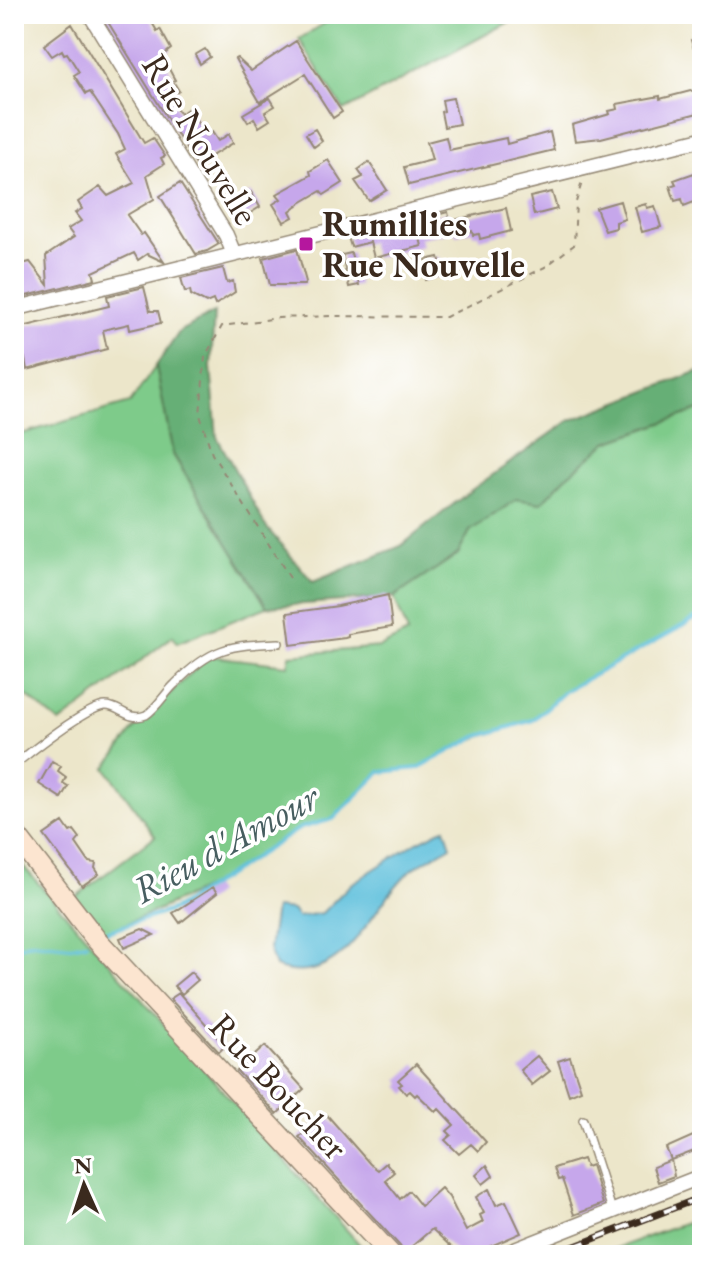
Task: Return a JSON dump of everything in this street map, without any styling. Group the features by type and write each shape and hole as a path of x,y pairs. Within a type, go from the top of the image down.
{"street":[{"name":"Rue Nouvelle","path":"90,14 226,235 234,254"},
{"path":"14,309 702,139"},
{"name":"Rue Boucher","path":"14,833 75,914 118,963 391,1255"},
{"path":"502,1255 702,1176"}],"lane":[{"path":"14,765 98,707 109,705 129,717 146,715 177,681 205,658 234,645 279,643"},
{"path":"583,1120 612,1210"}],"path":[{"path":"290,578 212,454 200,415 205,357 222,326 278,318 446,317 545,267 574,245 581,169"}],"green space":[{"path":"340,14 524,14 344,111 299,39"},
{"path":"214,313 211,367 217,437 266,527 313,582 401,546 470,491 569,421 702,370 702,409 607,442 541,503 517,499 470,531 458,554 394,597 267,607 173,454 156,366 180,331"},
{"path":"156,366 173,455 267,607 177,643 173,636 60,723 14,686 14,436 130,403"},
{"path":"702,409 702,616 566,691 533,720 471,740 418,768 380,772 333,819 300,828 208,887 95,938 70,901 155,836 106,768 139,723 209,656 288,665 290,655 380,647 408,633 394,597 458,554 470,531 517,499 541,503 607,442"},
{"path":"14,856 369,1255 14,1255"},
{"path":"702,1217 702,1255 597,1255"}],"water":[{"path":"445,828 451,846 409,872 337,958 319,968 299,972 275,967 269,949 275,908 292,910 297,917 322,913 351,884"}],"building":[{"path":"103,14 147,14 171,49 162,56 179,91 170,97 180,114 189,108 206,136 212,132 218,141 229,134 233,143 196,165"},
{"path":"72,24 144,143 153,138 165,156 161,158 164,164 147,175 154,199 127,215 164,262 147,254 138,260 134,253 93,272 95,279 14,299 14,266 30,262 48,285 46,256 74,237 68,229 81,221 75,213 82,209 78,202 100,187 108,196 134,183 116,154 125,149 118,134 90,92 86,94 74,75 79,72 67,53 64,54 62,50 52,56 44,45"},
{"path":"702,36 702,67 700,67 691,40"},
{"path":"296,41 342,112 333,118 305,74 260,102 235,59 251,71"},
{"path":"205,49 210,57 200,64 195,55"},
{"path":"702,88 702,112 601,138 575,141 572,125 610,114 609,111 618,109 617,104 660,96 660,99"},
{"path":"270,98 275,106 265,112 270,120 259,127 254,118 248,122 243,114"},
{"path":"453,98 459,124 444,127 442,100"},
{"path":"315,129 322,141 314,147 306,134"},
{"path":"550,132 554,150 409,185 404,167 432,160 427,142 446,137 449,150 506,138 507,144"},
{"path":"328,160 343,183 324,195 321,191 299,204 290,211 293,217 284,222 273,204 281,199 277,194 311,175 310,171"},
{"path":"369,162 387,190 369,201 355,181 363,177 358,170"},
{"path":"694,173 702,199 684,206 682,199 675,201 670,186 676,184 674,180"},
{"path":"180,183 219,244 207,251 196,254 160,196"},
{"path":"251,192 260,207 239,220 229,205"},
{"path":"552,192 557,209 534,215 530,197"},
{"path":"620,201 625,219 616,222 616,228 605,231 596,208"},
{"path":"646,204 647,208 655,206 661,227 642,232 635,207"},
{"path":"506,208 511,231 480,239 479,234 473,235 472,231 456,235 455,231 420,238 422,246 374,258 370,242 351,247 348,237 387,227 387,235 422,227 420,219 448,212 450,221"},
{"path":"297,249 306,282 304,285 270,285 263,258"},
{"path":"351,253 359,285 349,287 342,255"},
{"path":"439,257 444,275 426,280 421,261"},
{"path":"223,268 227,283 233,281 235,292 215,305 213,300 206,303 191,295 190,290 185,292 181,278"},
{"path":"144,287 150,311 158,311 161,323 130,330 129,324 103,330 107,349 27,370 25,359 14,374 14,329 109,306 107,296"},
{"path":"388,595 392,627 348,634 345,638 291,645 287,613"},
{"path":"52,761 61,766 58,771 66,777 63,783 68,786 61,798 39,784"},
{"path":"63,822 70,832 74,830 80,838 76,843 89,862 96,863 99,874 82,886 44,835"},
{"path":"213,887 217,893 180,923 173,913"},
{"path":"142,929 154,935 124,948 120,938"},
{"path":"191,972 198,980 182,994 174,986"},
{"path":"179,993 225,1046 219,1052 170,999"},
{"path":"265,1046 304,1089 277,1114 237,1071"},
{"path":"537,1056 550,1071 532,1085 520,1070"},
{"path":"570,1057 581,1090 569,1095 558,1061"},
{"path":"416,1064 486,1142 478,1151 471,1144 459,1154 445,1140 451,1135 447,1131 454,1125 439,1109 436,1112 417,1094 415,1096 410,1091 406,1094 399,1086 402,1084 398,1080"},
{"path":"327,1115 370,1164 378,1170 386,1163 394,1172 385,1180 400,1199 409,1191 421,1206 441,1188 466,1231 483,1222 480,1215 484,1213 476,1197 489,1189 496,1205 506,1201 521,1233 470,1255 460,1255 432,1229 404,1253 299,1137"},
{"path":"702,1132 702,1148 671,1160 666,1148"},
{"path":"583,1159 586,1167 591,1165 603,1204 574,1215 562,1179 558,1180 554,1168"},
{"path":"671,1160 674,1176 658,1182 653,1167"},
{"path":"487,1165 493,1176 483,1184 476,1175"}],"waterway":[{"name":"Rieu d'Amour","path":"103,933 175,909 300,828 333,819 380,772 418,768 476,737 533,720 565,691 702,615"},
{"name":"Rieu d'Amour","path":"14,948 32,942 71,946 86,943"}],"railway":[{"path":"552,1255 702,1197"}],"place":[{"name":"Rumillies Rue Nouvelle","path":"306,244"}]}
